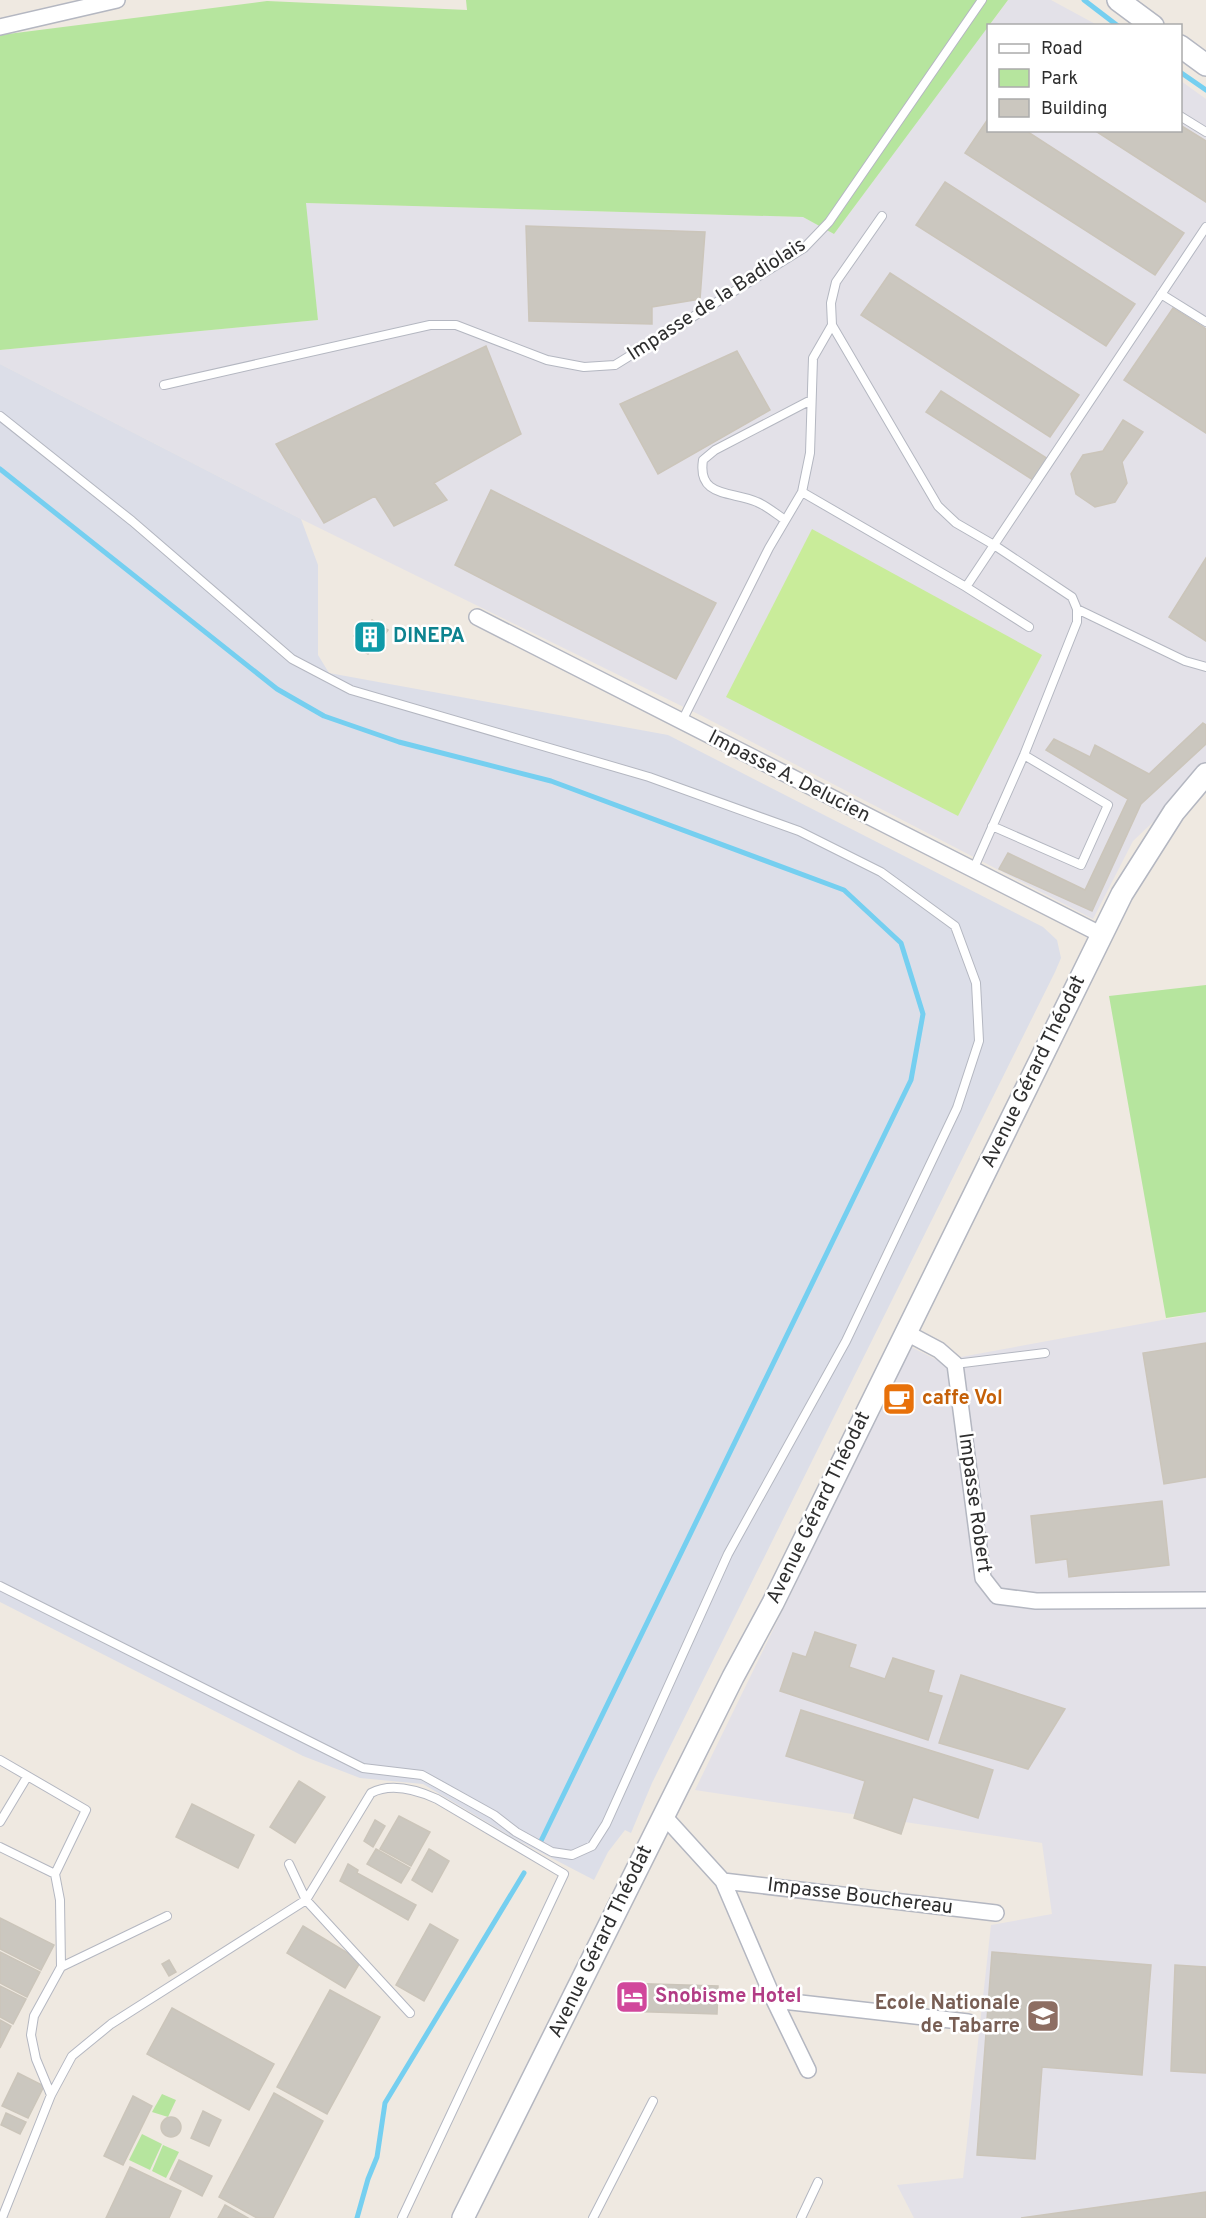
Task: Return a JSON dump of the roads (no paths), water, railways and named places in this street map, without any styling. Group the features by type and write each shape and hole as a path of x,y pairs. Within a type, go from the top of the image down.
{"street":[{"path":"0,27 117,0"},
{"path":"1118,0 1150,24"},
{"path":"1182,47 1206,65"},
{"name":"Impasse A. Delucien","path":"477,617 681,723 1102,935"},
{"name":"Avenue Gérard Théodat","path":"463,2218 732,1677 773,1603 1102,935 1154,842 1174,812 1206,774"},
{"path":"905,1332 939,1350 955,1364"},
{"name":"Impasse Robert","path":"955,1364 983,1578 997,1596 1036,1601 1206,1600"},
{"path":"663,1815 723,1881 774,2000 808,2070"},
{"name":"Impasse Bouchereau","path":"723,1881 996,1913"},
{"path":"774,2000 968,2022"}],"lane":[{"name":"Impasse de la Badiolais","path":"164,385 430,325 456,325 547,360 584,367 615,365 804,248 829,222 982,0"},
{"path":"1182,117 1206,132"},
{"path":"882,216 836,282 831,303 832,325 938,506 956,523 994,545 1072,597 1077,609 1073,634 1024,755 973,870"},
{"path":"966,587 1206,227"},
{"path":"1161,294 1206,322"},
{"path":"681,723 785,520 802,492 810,453 813,358 832,325"},
{"path":"785,520 759,502 713,490 705,483 701,473 703,460 716,450 811,400"},
{"path":"0,416 132,521 292,659 351,690 649,777 799,831 881,872 955,926 976,983 979,1041 957,1108 861,1309 728,1554 606,1824 592,1846 572,1855 552,1852 516,1832 494,1815 422,1775 363,1768 0,1586"},
{"path":"802,492 966,587 1029,627"},
{"path":"1077,609 1185,661 1206,666"},
{"path":"992,826 1081,865 1108,805 1024,755"},
{"path":"955,1364 1045,1353"},
{"path":"0,1760 86,1810 55,1874 60,1900 61,1967 34,2016 31,2035 36,2059 51,2095"},
{"path":"0,1822 27,1777"},
{"path":"2,2218 51,2095 72,2056 111,2024 306,1900 371,1793 380,1788 419,1791 437,1799 564,1874 402,2218"},
{"path":"0,1802 9,1807"},
{"path":"0,1847 55,1874"},
{"path":"289,1864 306,1900 410,2013"},
{"path":"61,1967 167,1916"},
{"path":"593,2218 653,2101"},
{"path":"801,2218 818,2182"}],"waterway":[{"path":"1084,0 1115,24"},
{"path":"1182,73 1206,90"},
{"path":"0,469 277,689 324,716 399,742 551,781 844,890 901,943 923,1014 911,1080 540,1843"},
{"path":"357,2218 377,2157 385,2103 524,1873"}],"place":[{"name":"DINEPA","path":"370,637"},
{"name":"caffe Vol","path":"899,1399"},
{"name":"Snobisme Hotel","path":"632,1997"},
{"name":"Ecole Nationale de Tabarre","path":"1043,2016"}]}
